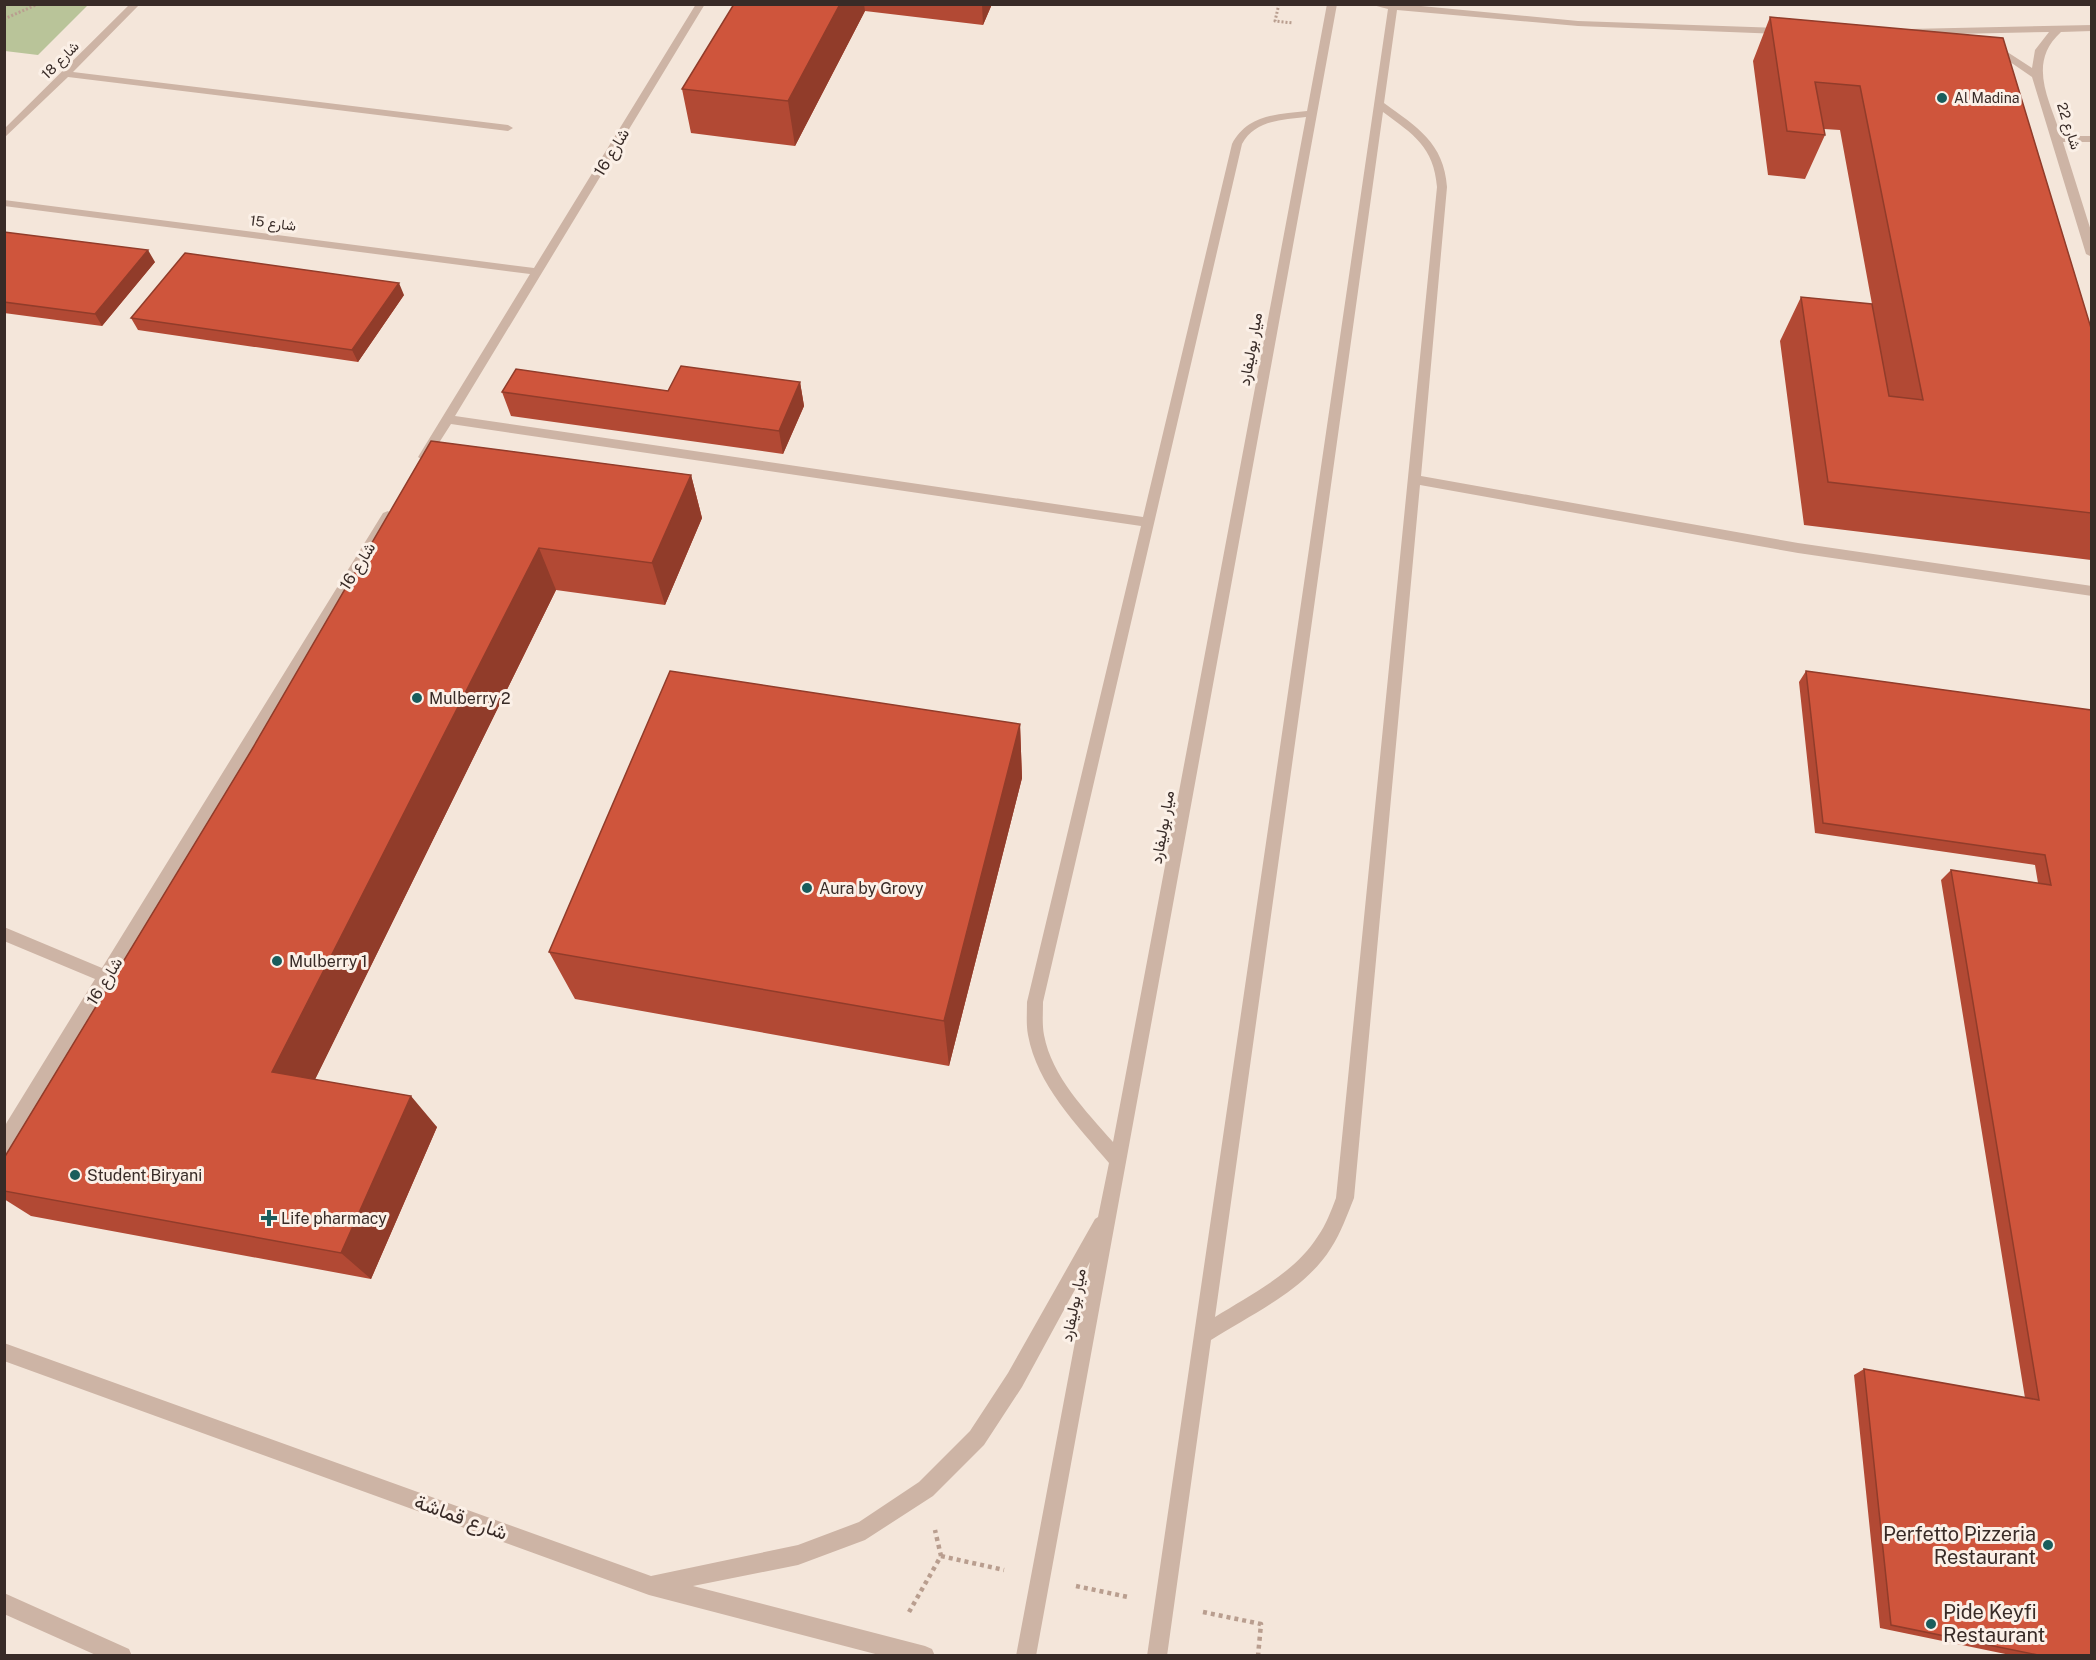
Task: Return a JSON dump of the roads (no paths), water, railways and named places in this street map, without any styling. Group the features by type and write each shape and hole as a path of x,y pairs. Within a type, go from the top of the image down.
{"street":[{"name":"شارع 18","path":"4,135 136,4"},
{"name":"شارع 16","path":"420,464 701,4"},
{"name":"ميار بوليفارد","path":"1026,1656 1332,4"},
{"path":"1373,4 1558,22 1797,32"},
{"path":"1157,1656 1392,6"},
{"path":"1898,32 2091,28"},
{"name":"شارع 22","path":"2057,30 2039,50 2036,63 2037,76 2058,139 2091,254"},
{"path":"1965,31 2004,52 2037,76"},
{"path":"65,74 508,128"},
{"path":"1201,1336 1290,1277 1315,1255 1334,1228 1345,1198 1442,174 1439,161 1420,136 1378,104"},
{"path":"1118,1161 1066,1096 1047,1067 1036,1035 1035,1002 1241,134 1250,126 1263,120 1312,113"},
{"path":"2058,139 2091,139"},
{"name":"شارع 15","path":"4,203 538,272"},
{"path":"448,419 1148,522"},
{"path":"1414,479 1798,548 2091,591"},
{"name":"شارع 16","path":"4,1148 9,1132 395,504"},
{"path":"4,934 106,977"},
{"path":"649,1585 798,1555 865,1530 926,1488 977,1438 1016,1380 1108,1212"},
{"name":"شارع قماشة","path":"4,1352 649,1585 925,1656"},
{"path":"4,1603 122,1656"}],"place":[{"name":"Al Madina","path":"1942,98"},
{"name":"Mulberry 2","path":"417,698"},
{"name":"Aura by Grovy","path":"807,888"},
{"name":"Mulberry 1","path":"277,961"},
{"name":"Student Biryani","path":"75,1175"},
{"name":"Life pharmacy","path":"269,1218"},
{"name":"Perfetto Pizzeria Restaurant","path":"2048,1545"},
{"name":"Pide Keyfi Restaurant","path":"1931,1624"}]}
